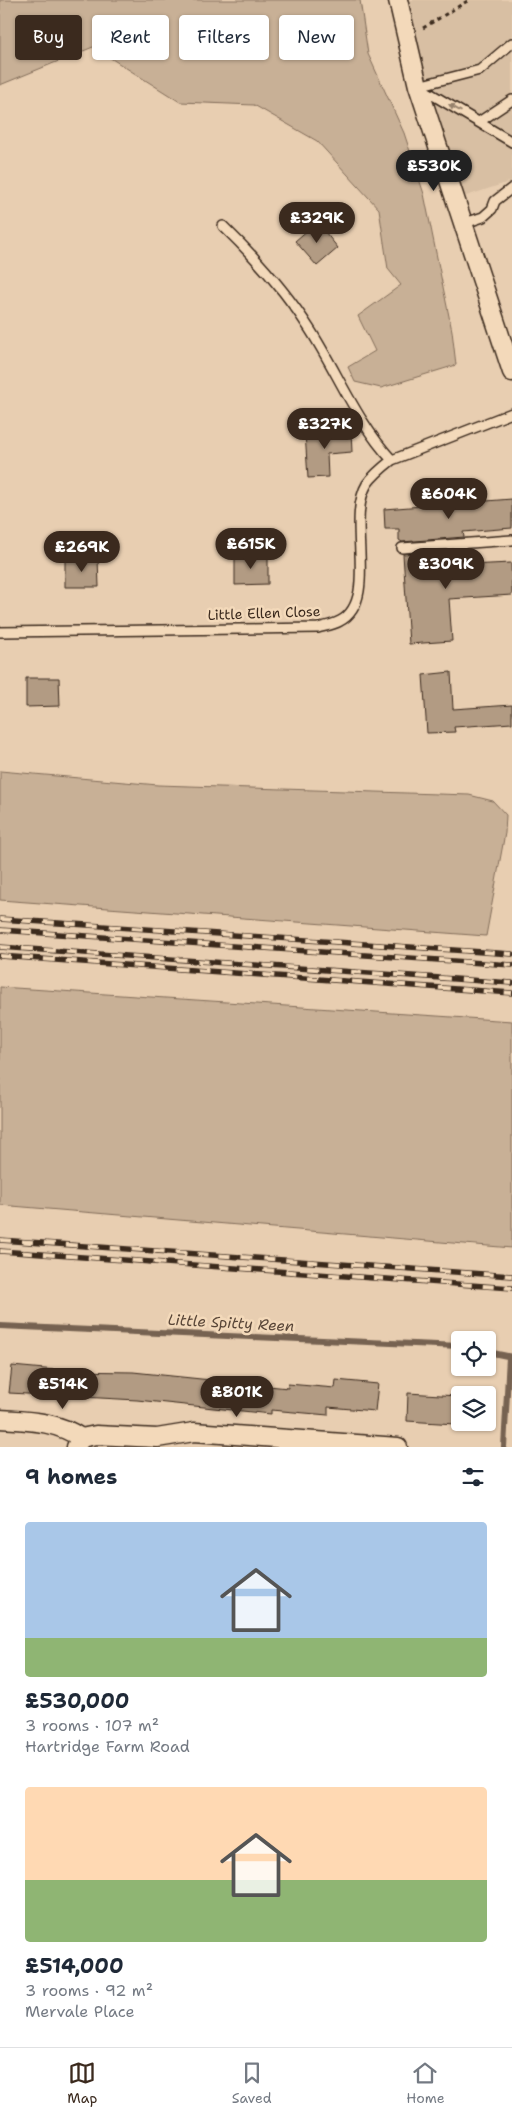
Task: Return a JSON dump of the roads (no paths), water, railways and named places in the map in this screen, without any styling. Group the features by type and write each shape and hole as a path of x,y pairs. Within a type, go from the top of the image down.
{"street":[{"path":"401,1 418,86 512,372"},
{"path":"0,1419 54,1424 69,1430 78,1443 96,1435 157,1438 194,1432 252,1441 398,1447"}],"lane":[{"path":"418,86 480,70 512,43"},
{"path":"418,86 512,142"},
{"path":"479,122 512,100"},
{"path":"462,224 483,217 492,209 495,201 512,188"},
{"path":"223,226 278,286 309,327 376,443 392,460"},
{"name":"Little Ellen Close","path":"0,632 311,628 341,621 352,608 361,589 359,513 366,485 378,471 392,460 512,412"},
{"path":"402,548 512,540"}],"waterway":[{"name":"Little Spitty Reen","path":"0,1326 451,1346"},
{"name":"Little Spitty Reen","path":"496,1354 512,1357"},
{"name":"Little Spitty Reen","path":"504,1447 509,1357"}],"railway":[{"path":"0,919 512,954"},
{"path":"0,930 512,965"},
{"path":"0,947 512,983"},
{"path":"0,956 512,993"},
{"path":"0,1240 512,1276"},
{"path":"0,1251 512,1288"}]}
